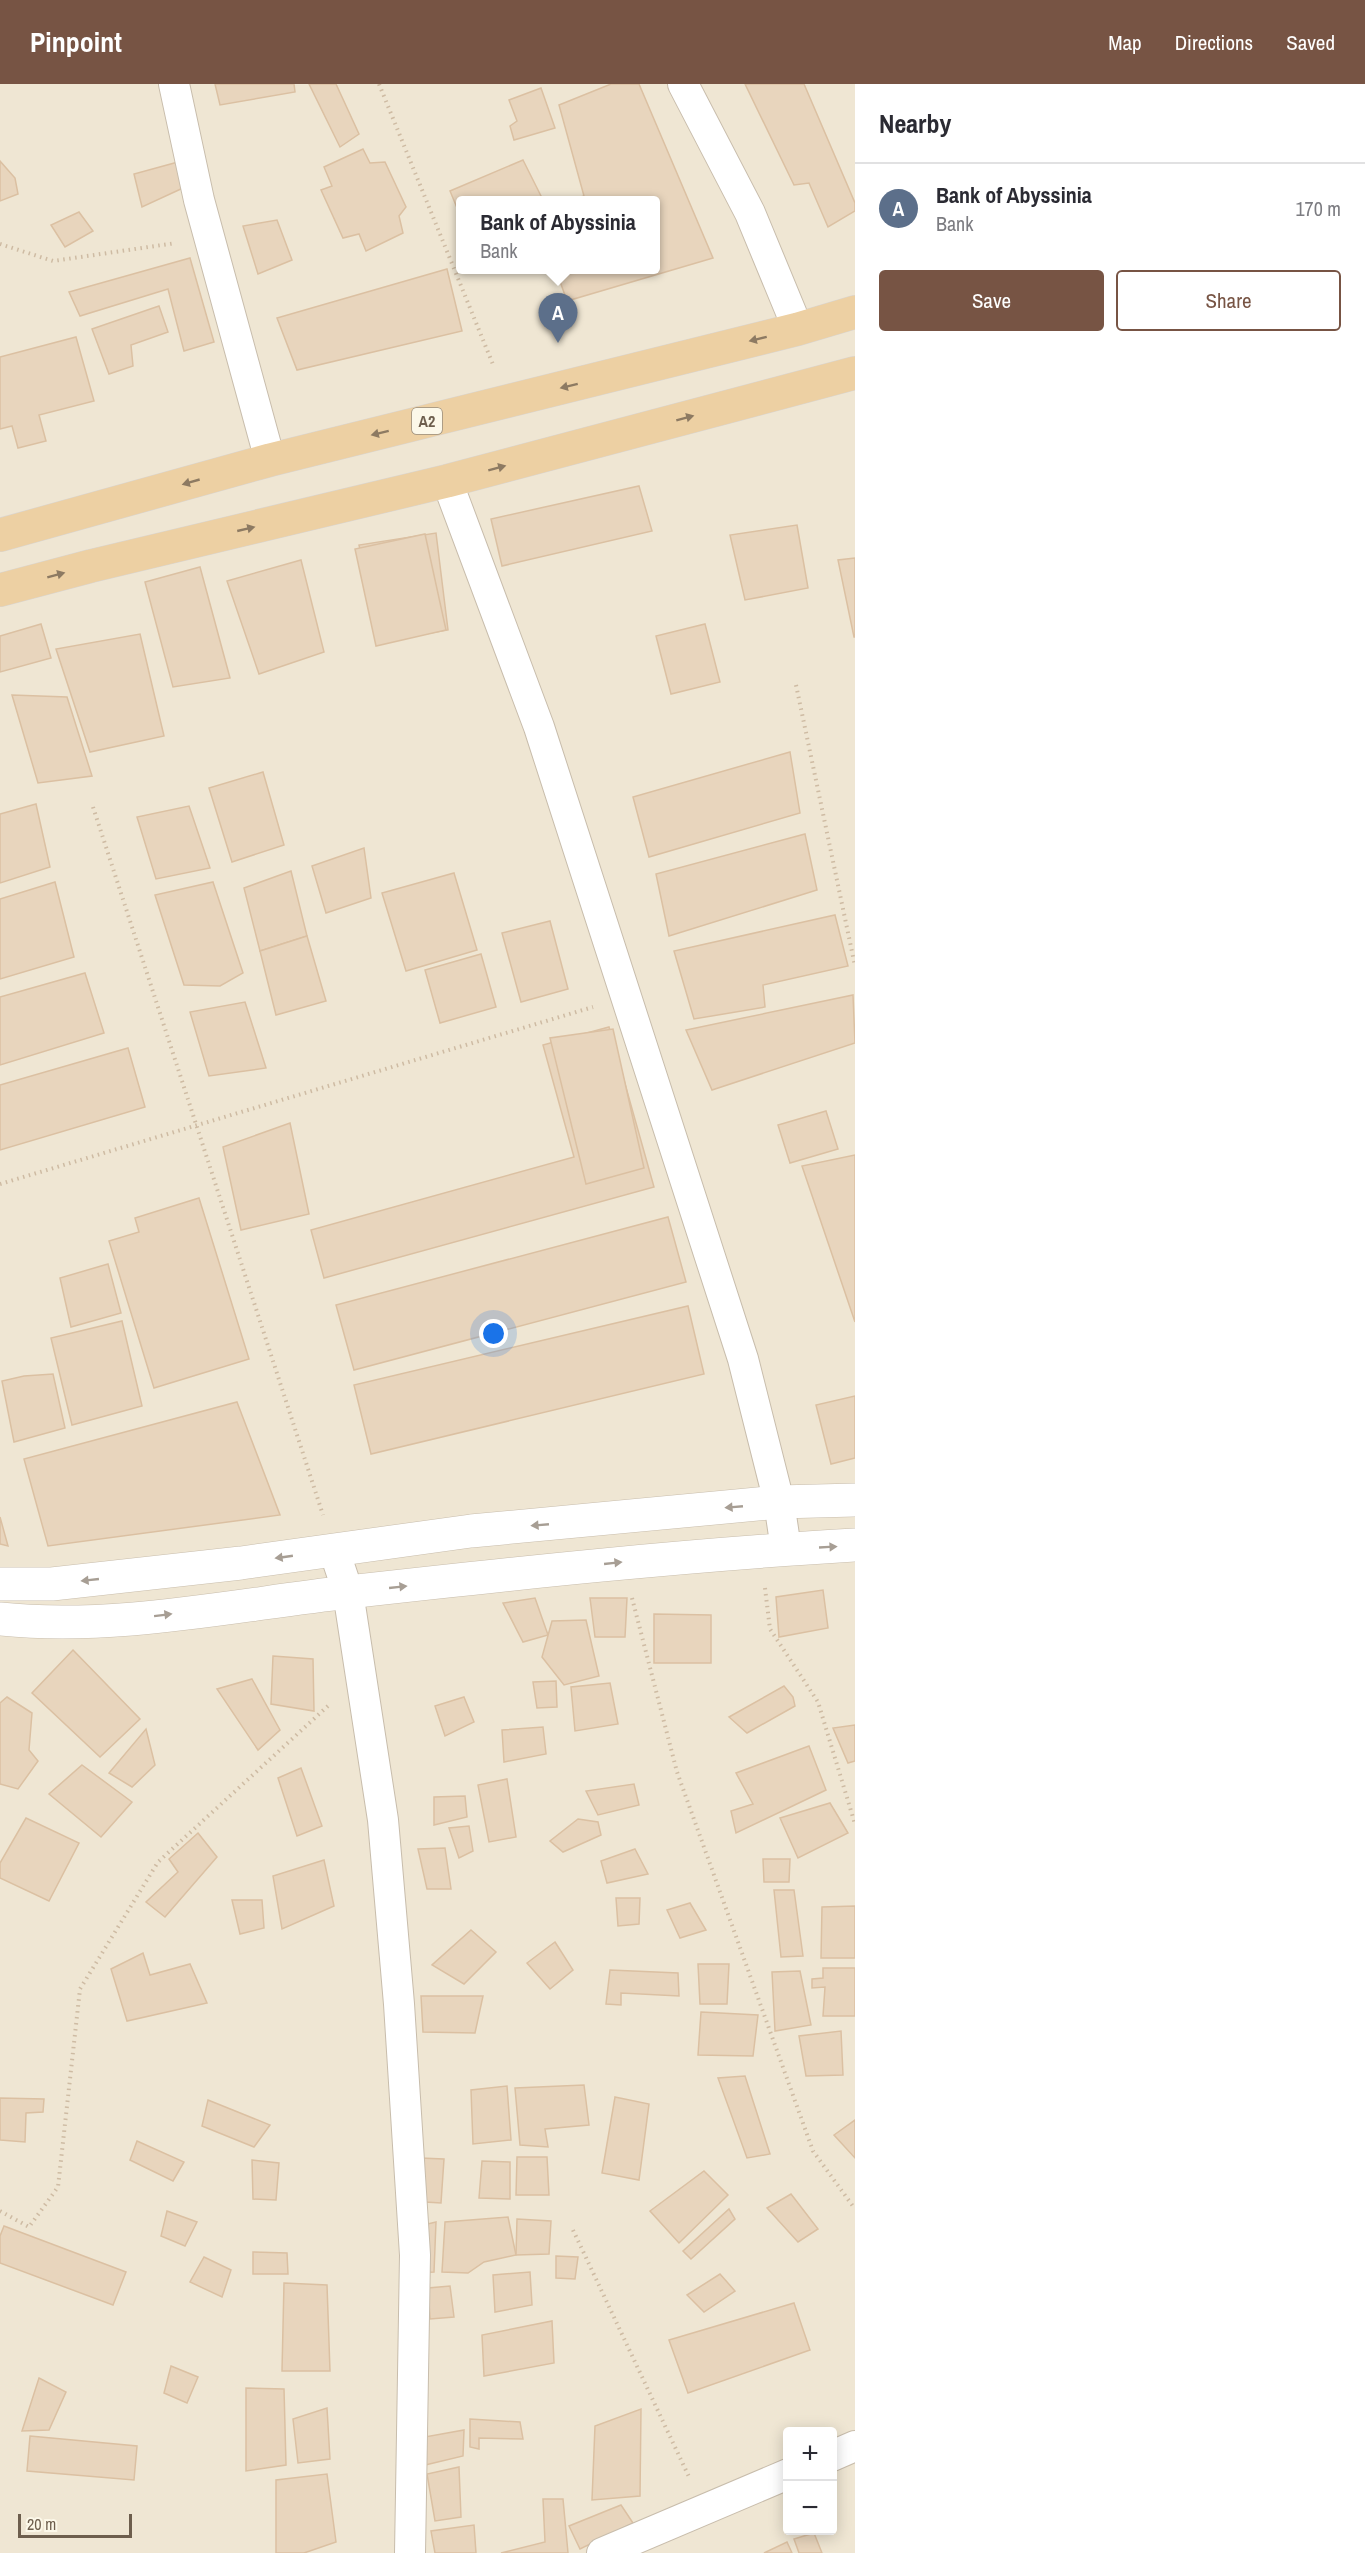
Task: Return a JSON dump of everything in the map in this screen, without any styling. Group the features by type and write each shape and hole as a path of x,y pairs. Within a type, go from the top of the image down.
{"highway":[{"name":"A2","path":"0,535 270,460 798,330 855,312"},
{"path":"0,590 447,481 855,373"}],"street":[{"path":"174,84 199,201 270,460"},
{"path":"683,84 750,213 798,330"},
{"path":"447,481 539,727 628,996 743,1359 779,1502 773,1550"},
{"path":"0,1584 52,1584 471,1531 779,1502 855,1500"},
{"path":"0,1619 39,1623 131,1618 623,1562 855,1545"},
{"path":"334,1550 348,1592 382,1820 391,1900 415,2254 410,2553"},
{"path":"837,2454 855,2446"},
{"path":"602,2553 783,2477"}],"path":[{"path":"379,84 507,401"},
{"path":"0,244 53,261 209,238"},
{"path":"796,685 855,966"},
{"path":"93,807 334,1550"},
{"path":"0,1185 628,996"},
{"path":"773,1550 770,1629 818,1702 855,1824"},
{"path":"623,1562 677,1772 813,2151 855,2209"},
{"path":"0,2211 29,2227 58,2187 80,1989 158,1862 361,1676"},
{"path":"573,2230 705,2509"}],"shaded area":[{"path":"0,84 855,84 855,2553 0,2553"}],"building":[{"path":"215,84 294,84 295,92 220,105"},
{"path":"309,84 336,84 359,134 340,147"},
{"path":"611,84 639,84 713,258 660,274 660,196 584,196 559,105"},
{"path":"745,84 804,84 855,203 855,211 828,227 809,183 794,185"},
{"path":"541,88 555,128 514,140 510,126 517,121 509,100"},
{"path":"363,149 370,163 385,162 406,207 399,216 403,233 366,251 359,234 343,238 321,190 332,186 324,167"},
{"path":"523,160 541,196 456,196 456,205 450,191"},
{"path":"0,161 15,178 18,194 0,201"},
{"path":"178,162 183,188 142,207 134,174"},
{"path":"79,212 93,231 65,247 51,225"},
{"path":"277,220 292,260 258,274 243,226"},
{"path":"190,258 214,342 184,351 168,289 80,316 69,292"},
{"path":"447,269 462,331 297,370 277,318"},
{"path":"557,274 659,274 567,301"},
{"path":"159,306 168,332 131,345 133,366 109,374 92,329"},
{"path":"76,337 94,401 39,415 46,441 18,448 12,426 0,429 0,357"},
{"path":"639,486 652,531 502,566 491,519"},
{"path":"797,525 808,588 745,600 730,535"},
{"path":"436,533 448,630 381,642 359,545"},
{"path":"425,534 446,630 376,646 355,549"},
{"path":"855,558 855,637 854,637 838,560"},
{"path":"301,560 324,652 259,674 227,581"},
{"path":"200,567 230,678 173,687 145,582"},
{"path":"41,624 51,658 0,672 0,636"},
{"path":"705,624 720,682 671,694 656,636"},
{"path":"140,634 164,736 90,752 56,649"},
{"path":"12,695 67,697 92,776 38,783"},
{"path":"790,752 800,813 649,857 633,797"},
{"path":"263,772 284,845 232,862 209,788"},
{"path":"36,804 50,867 0,883 0,814"},
{"path":"189,806 210,868 156,879 137,817"},
{"path":"805,834 817,890 669,936 656,874"},
{"path":"364,848 371,898 326,913 312,866"},
{"path":"291,871 307,936 260,951 244,888"},
{"path":"454,873 477,950 406,971 382,893"},
{"path":"55,882 74,957 0,979 0,899"},
{"path":"213,882 243,973 220,986 184,985 155,895"},
{"path":"835,915 848,966 763,985 765,1007 694,1019 674,951"},
{"path":"550,921 568,989 521,1002 502,933"},
{"path":"307,936 326,1001 276,1015 260,951"},
{"path":"481,954 496,1007 440,1023 425,970"},
{"path":"85,973 104,1033 0,1065 0,997"},
{"path":"853,995 855,1043 712,1090 686,1030"},
{"path":"245,1002 266,1068 209,1076 190,1012"},
{"path":"609,1027 654,1187 324,1278 311,1230 574,1157 543,1045"},
{"path":"613,1029 644,1168 586,1184 550,1038"},
{"path":"128,1048 145,1107 0,1150 0,1085"},
{"path":"826,1111 838,1149 790,1163 778,1125"},
{"path":"290,1123 309,1214 241,1230 223,1147"},
{"path":"855,1155 855,1322 802,1166"},
{"path":"199,1198 249,1359 154,1388 109,1241 139,1232 135,1218"},
{"path":"668,1217 686,1282 354,1370 336,1305"},
{"path":"108,1264 121,1313 71,1327 60,1278"},
{"path":"688,1306 704,1374 371,1454 354,1385"},
{"path":"122,1321 142,1406 72,1425 51,1338"},
{"path":"53,1374 65,1428 14,1442 2,1381 24,1376"},
{"path":"855,1396 855,1458 831,1464 816,1405"},
{"path":"237,1402 280,1515 48,1546 24,1459"},
{"path":"0,1517 8,1546 0,1544"},
{"path":"823,1590 828,1628 779,1637 776,1597"},
{"path":"535,1598 548,1635 523,1642 503,1603"},
{"path":"590,1598 627,1598 625,1637 595,1637"},
{"path":"654,1614 711,1615 711,1663 654,1663"},
{"path":"586,1620 599,1676 564,1685 542,1657 552,1621"},
{"path":"73,1650 140,1719 100,1757 32,1693"},
{"path":"273,1656 313,1659 314,1711 271,1704"},
{"path":"252,1679 280,1730 258,1750 217,1689"},
{"path":"556,1681 557,1707 537,1708 533,1682"},
{"path":"610,1683 618,1724 575,1731 571,1687"},
{"path":"784,1686 793,1697 795,1706 747,1733 729,1717"},
{"path":"7,1697 32,1713 29,1750 38,1761 18,1789 0,1784 0,1703"},
{"path":"464,1697 474,1722 445,1736 435,1706"},
{"path":"855,1725 855,1761 848,1763 833,1728"},
{"path":"543,1727 546,1754 504,1762 502,1730"},
{"path":"146,1729 155,1765 132,1787 109,1773"},
{"path":"809,1746 826,1790 736,1833 731,1811 753,1804 736,1773"},
{"path":"82,1765 132,1802 101,1837 49,1794"},
{"path":"301,1768 322,1826 297,1836 278,1778"},
{"path":"507,1779 516,1837 489,1842 478,1785"},
{"path":"634,1784 639,1805 598,1815 586,1791"},
{"path":"465,1796 467,1817 434,1825 434,1797"},
{"path":"830,1803 848,1833 798,1858 780,1818"},
{"path":"26,1818 79,1843 49,1901 0,1878 0,1863"},
{"path":"578,1819 598,1822 601,1835 563,1852 550,1841"},
{"path":"469,1826 473,1851 459,1858 449,1828"},
{"path":"198,1833 217,1857 165,1917 146,1902 178,1872 169,1859"},
{"path":"445,1848 451,1889 427,1889 418,1849"},
{"path":"635,1849 648,1874 607,1883 601,1861"},
{"path":"763,1859 790,1859 789,1882 764,1882"},
{"path":"324,1860 334,1906 282,1929 273,1876"},
{"path":"774,1890 794,1890 803,1956 781,1957"},
{"path":"616,1898 640,1898 639,1924 618,1926"},
{"path":"232,1900 262,1900 264,1928 240,1934"},
{"path":"690,1903 706,1930 680,1938 667,1910"},
{"path":"855,1906 855,1958 821,1958 822,1907"},
{"path":"471,1930 496,1952 464,1984 432,1965"},
{"path":"555,1942 573,1970 550,1989 527,1963"},
{"path":"143,1953 150,1975 190,1964 207,2003 127,2021 111,1969"},
{"path":"698,1964 729,1964 727,2004 700,2004"},
{"path":"823,1968 855,1968 855,2016 823,2016 825,1987 812,1988 812,1979 823,1978"},
{"path":"610,1970 678,1973 679,1996 621,1993 621,2005 606,2004"},
{"path":"800,1971 811,2025 775,2031 772,1972"},
{"path":"421,1996 483,1996 475,2033 423,2032"},
{"path":"701,2012 758,2015 753,2056 698,2055"},
{"path":"841,2031 843,2075 806,2076 799,2036"},
{"path":"745,2076 770,2154 747,2158 718,2078"},
{"path":"584,2085 589,2125 545,2129 548,2147 520,2145 515,2088"},
{"path":"507,2086 511,2140 473,2144 471,2090"},
{"path":"615,2097 649,2104 639,2180 602,2173"},
{"path":"0,2098 44,2099 43,2112 26,2113 25,2142 0,2140"},
{"path":"208,2100 270,2125 254,2147 202,2126"},
{"path":"855,2120 855,2158 834,2135"},
{"path":"137,2141 184,2162 173,2181 130,2160"},
{"path":"517,2157 547,2157 549,2195 516,2195"},
{"path":"420,2158 444,2159 441,2203 425,2202"},
{"path":"252,2160 279,2163 276,2200 253,2199"},
{"path":"482,2161 510,2162 510,2199 479,2198"},
{"path":"704,2171 728,2195 679,2243 650,2211"},
{"path":"791,2194 818,2229 798,2242 767,2208"},
{"path":"729,2209 735,2219 691,2259 683,2251"},
{"path":"167,2211 197,2222 185,2246 161,2236"},
{"path":"508,2217 516,2255 484,2262 468,2273 442,2272 445,2222"},
{"path":"517,2219 551,2221 549,2254 516,2255"},
{"path":"436,2222 434,2272 415,2273 419,2226"},
{"path":"4,2226 126,2272 113,2305 0,2263 0,2236"},
{"path":"253,2252 287,2253 288,2274 253,2274"},
{"path":"556,2256 578,2257 575,2279 556,2278"},
{"path":"204,2257 231,2270 222,2297 190,2282"},
{"path":"530,2272 532,2305 495,2312 493,2275"},
{"path":"720,2274 735,2291 704,2312 687,2295"},
{"path":"284,2283 327,2285 330,2371 282,2371"},
{"path":"450,2286 454,2317 430,2319 428,2288"},
{"path":"794,2303 810,2350 688,2393 669,2340"},
{"path":"552,2321 554,2363 484,2376 482,2335"},
{"path":"171,2366 198,2377 187,2403 164,2393"},
{"path":"39,2378 66,2392 49,2430 22,2431"},
{"path":"246,2388 284,2389 286,2465 246,2471"},
{"path":"327,2408 330,2459 298,2463 293,2419"},
{"path":"641,2409 640,2496 592,2500 595,2426"},
{"path":"470,2419 520,2422 523,2439 479,2438 479,2449 470,2447"},
{"path":"464,2430 463,2456 421,2466 419,2438"},
{"path":"30,2436 137,2446 134,2480 27,2471"},
{"path":"459,2467 461,2517 435,2521 427,2474"},
{"path":"327,2474 336,2542 304,2553 276,2553 276,2480"},
{"path":"543,2499 563,2499 568,2553 501,2553 545,2542"},
{"path":"621,2505 633,2523 580,2549 569,2526"},
{"path":"474,2525 476,2553 435,2553 431,2531"},
{"path":"815,2535 822,2553 799,2553 794,2539"},
{"path":"787,2542 792,2553 764,2553"}],"place":[{"name":"Bank of Abyssinia","path":"558,343"}]}
